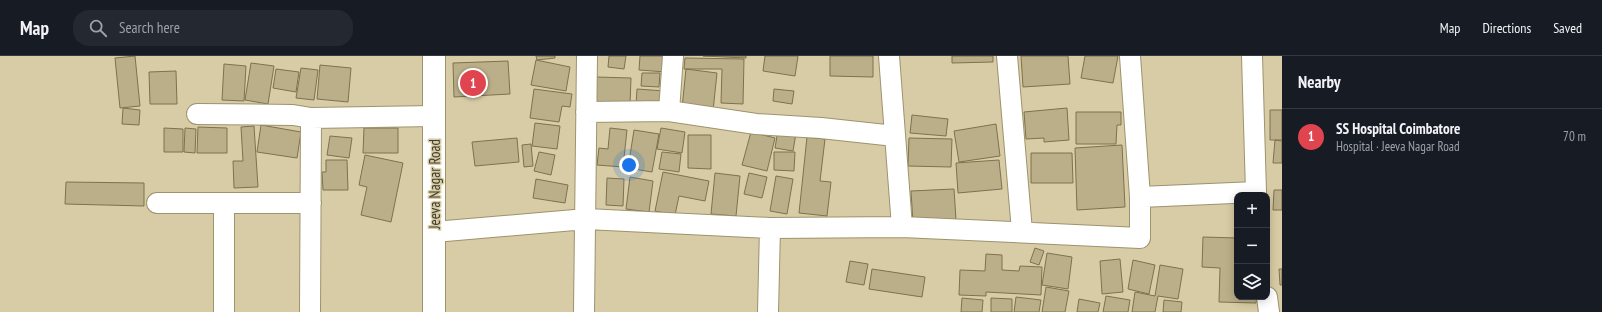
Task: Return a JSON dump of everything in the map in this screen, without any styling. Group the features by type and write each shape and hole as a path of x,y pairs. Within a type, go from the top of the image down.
{"street":[{"name":"Jeeva Nagar Road","path":"434,56 434,312"},
{"path":"584,312 587,56"},
{"path":"670,111 673,56"},
{"path":"889,56 902,227"},
{"path":"1007,56 1022,232"},
{"path":"434,232 586,219 770,228 902,227 1140,238 1140,196 1130,56"},
{"path":"1252,56 1256,192"},
{"path":"586,112 670,111 756,124 821,128 895,136"},
{"path":"198,114 293,115 311,118 434,116"},
{"path":"310,312 311,118"},
{"path":"1140,196 1234,194"},
{"path":"156,203 311,203"},
{"path":"224,203 224,312"},
{"path":"768,312 770,228"},
{"path":"1267,300 1269,312"}],"building":[{"path":"135,56 140,106 120,108 115,58"},
{"path":"536,56 555,56 555,58 537,60"},
{"path":"609,56 626,56 624,69 608,67"},
{"path":"640,56 667,56 666,72 639,70"},
{"path":"703,56 746,56 746,58"},
{"path":"765,56 798,56 795,76 763,71"},
{"path":"830,56 873,56 873,77 830,76"},
{"path":"952,56 993,56 993,62 952,63"},
{"path":"1021,56 1068,56 1070,84 1023,87"},
{"path":"1085,56 1118,56 1113,83 1081,78"},
{"path":"685,58 744,59 743,104 721,103 722,69 684,69"},
{"path":"536,60 570,67 566,91 531,85"},
{"path":"508,61 510,94 454,97 453,63"},
{"path":"251,63 274,66 268,104 245,100"},
{"path":"224,64 246,66 244,101 222,100"},
{"path":"320,65 351,68 348,102 317,99"},
{"path":"301,68 318,70 314,100 296,98"},
{"path":"276,69 299,72 296,92 273,88"},
{"path":"686,69 717,73 713,111 682,108"},
{"path":"176,71 177,104 150,104 149,72"},
{"path":"642,73 660,73 659,87 641,86"},
{"path":"596,77 631,78 630,104 596,104"},
{"path":"534,89 572,94 570,107 562,106 559,122 530,118"},
{"path":"637,89 665,91 664,107 636,105"},
{"path":"774,89 794,91 792,104 773,101"},
{"path":"123,108 140,110 139,125 122,124"},
{"path":"1067,108 1069,140 1044,142 1044,138 1026,139 1024,112"},
{"path":"1270,110 1282,110 1282,140 1270,140"},
{"path":"1076,112 1121,112 1121,125 1117,125 1116,144 1076,144"},
{"path":"912,115 948,119 946,136 910,133"},
{"path":"535,123 560,126 557,149 532,146"},
{"path":"996,124 1000,156 959,162 954,131"},
{"path":"261,125 301,132 297,158 257,152"},
{"path":"254,126 258,187 234,188 233,161 243,161 241,127"},
{"path":"198,127 227,128 227,153 197,153"},
{"path":"164,128 183,129 183,152 164,152"},
{"path":"185,128 196,129 195,153 184,152"},
{"path":"364,128 398,128 398,153 363,153"},
{"path":"610,128 627,130 623,167 597,165 599,148 608,149"},
{"path":"661,128 685,132 682,153 657,149"},
{"path":"634,130 659,134 652,172 628,168"},
{"path":"778,130 796,133 793,151 775,148"},
{"path":"751,132 775,138 767,171 742,165"},
{"path":"688,135 711,135 711,169 688,168"},
{"path":"330,136 352,138 349,158 327,155"},
{"path":"807,137 825,139 820,181 831,182 827,216 799,213"},
{"path":"517,138 519,162 475,166 472,142"},
{"path":"909,138 952,139 951,167 908,166"},
{"path":"1275,140 1282,141 1282,163 1273,163"},
{"path":"531,144 533,166 524,167 522,145"},
{"path":"1122,145 1125,207 1077,210 1075,148"},
{"path":"539,152 555,155 551,175 534,171"},
{"path":"662,152 681,154 679,172 659,169"},
{"path":"774,152 795,152 794,171 774,170"},
{"path":"1031,153 1072,153 1073,183 1031,183"},
{"path":"365,155 403,163 391,222 361,215 367,187 359,185"},
{"path":"326,160 347,160 348,190 323,190 322,172 326,172"},
{"path":"999,160 1002,189 958,193 956,163"},
{"path":"663,172 709,181 705,201 679,196 675,215 655,211"},
{"path":"715,173 740,176 736,216 711,214"},
{"path":"749,173 767,177 762,198 744,194"},
{"path":"776,176 793,179 787,214 770,211"},
{"path":"630,177 653,181 649,212 626,209"},
{"path":"607,178 624,179 623,206 606,205"},
{"path":"536,179 568,185 565,203 533,198"},
{"path":"66,182 144,183 144,206 65,204"},
{"path":"954,189 956,220 913,223 911,191"},
{"path":"1274,190 1282,190 1282,210 1273,210"},
{"path":"1203,237 1234,238 1234,300 1256,300 1256,303 1219,302 1220,268 1202,267"},
{"path":"1035,248 1044,251 1039,265 1030,262"},
{"path":"1047,253 1072,257 1068,289 1042,285"},
{"path":"986,254 1002,255 1002,270 1019,271 1020,266 1042,267 1041,295 986,292 986,296 959,295 960,270 985,271"},
{"path":"1120,259 1123,292 1102,294 1100,261"},
{"path":"1133,260 1155,265 1149,294 1128,289"},
{"path":"850,261 868,264 864,285 846,282"},
{"path":"1160,265 1183,269 1178,299 1158,296 1155,312 1132,312 1135,292 1155,296"},
{"path":"872,269 925,277 922,297 869,289"},
{"path":"1279,269 1282,269 1282,285 1280,285"},
{"path":"1046,287 1069,291 1065,312 1042,312"},
{"path":"1106,296 1130,300 1128,312 1103,312"},
{"path":"1016,297 1041,300 1039,312 1014,312"},
{"path":"962,298 983,300 982,312 961,312"},
{"path":"991,298 1012,299 1012,312 991,312"},
{"path":"1079,299 1100,303 1098,312 1077,312"},
{"path":"1164,300 1182,302 1181,312 1163,312"}],"place":[{"name":"SS Hospital Coimbatore","path":"473,83"}]}
